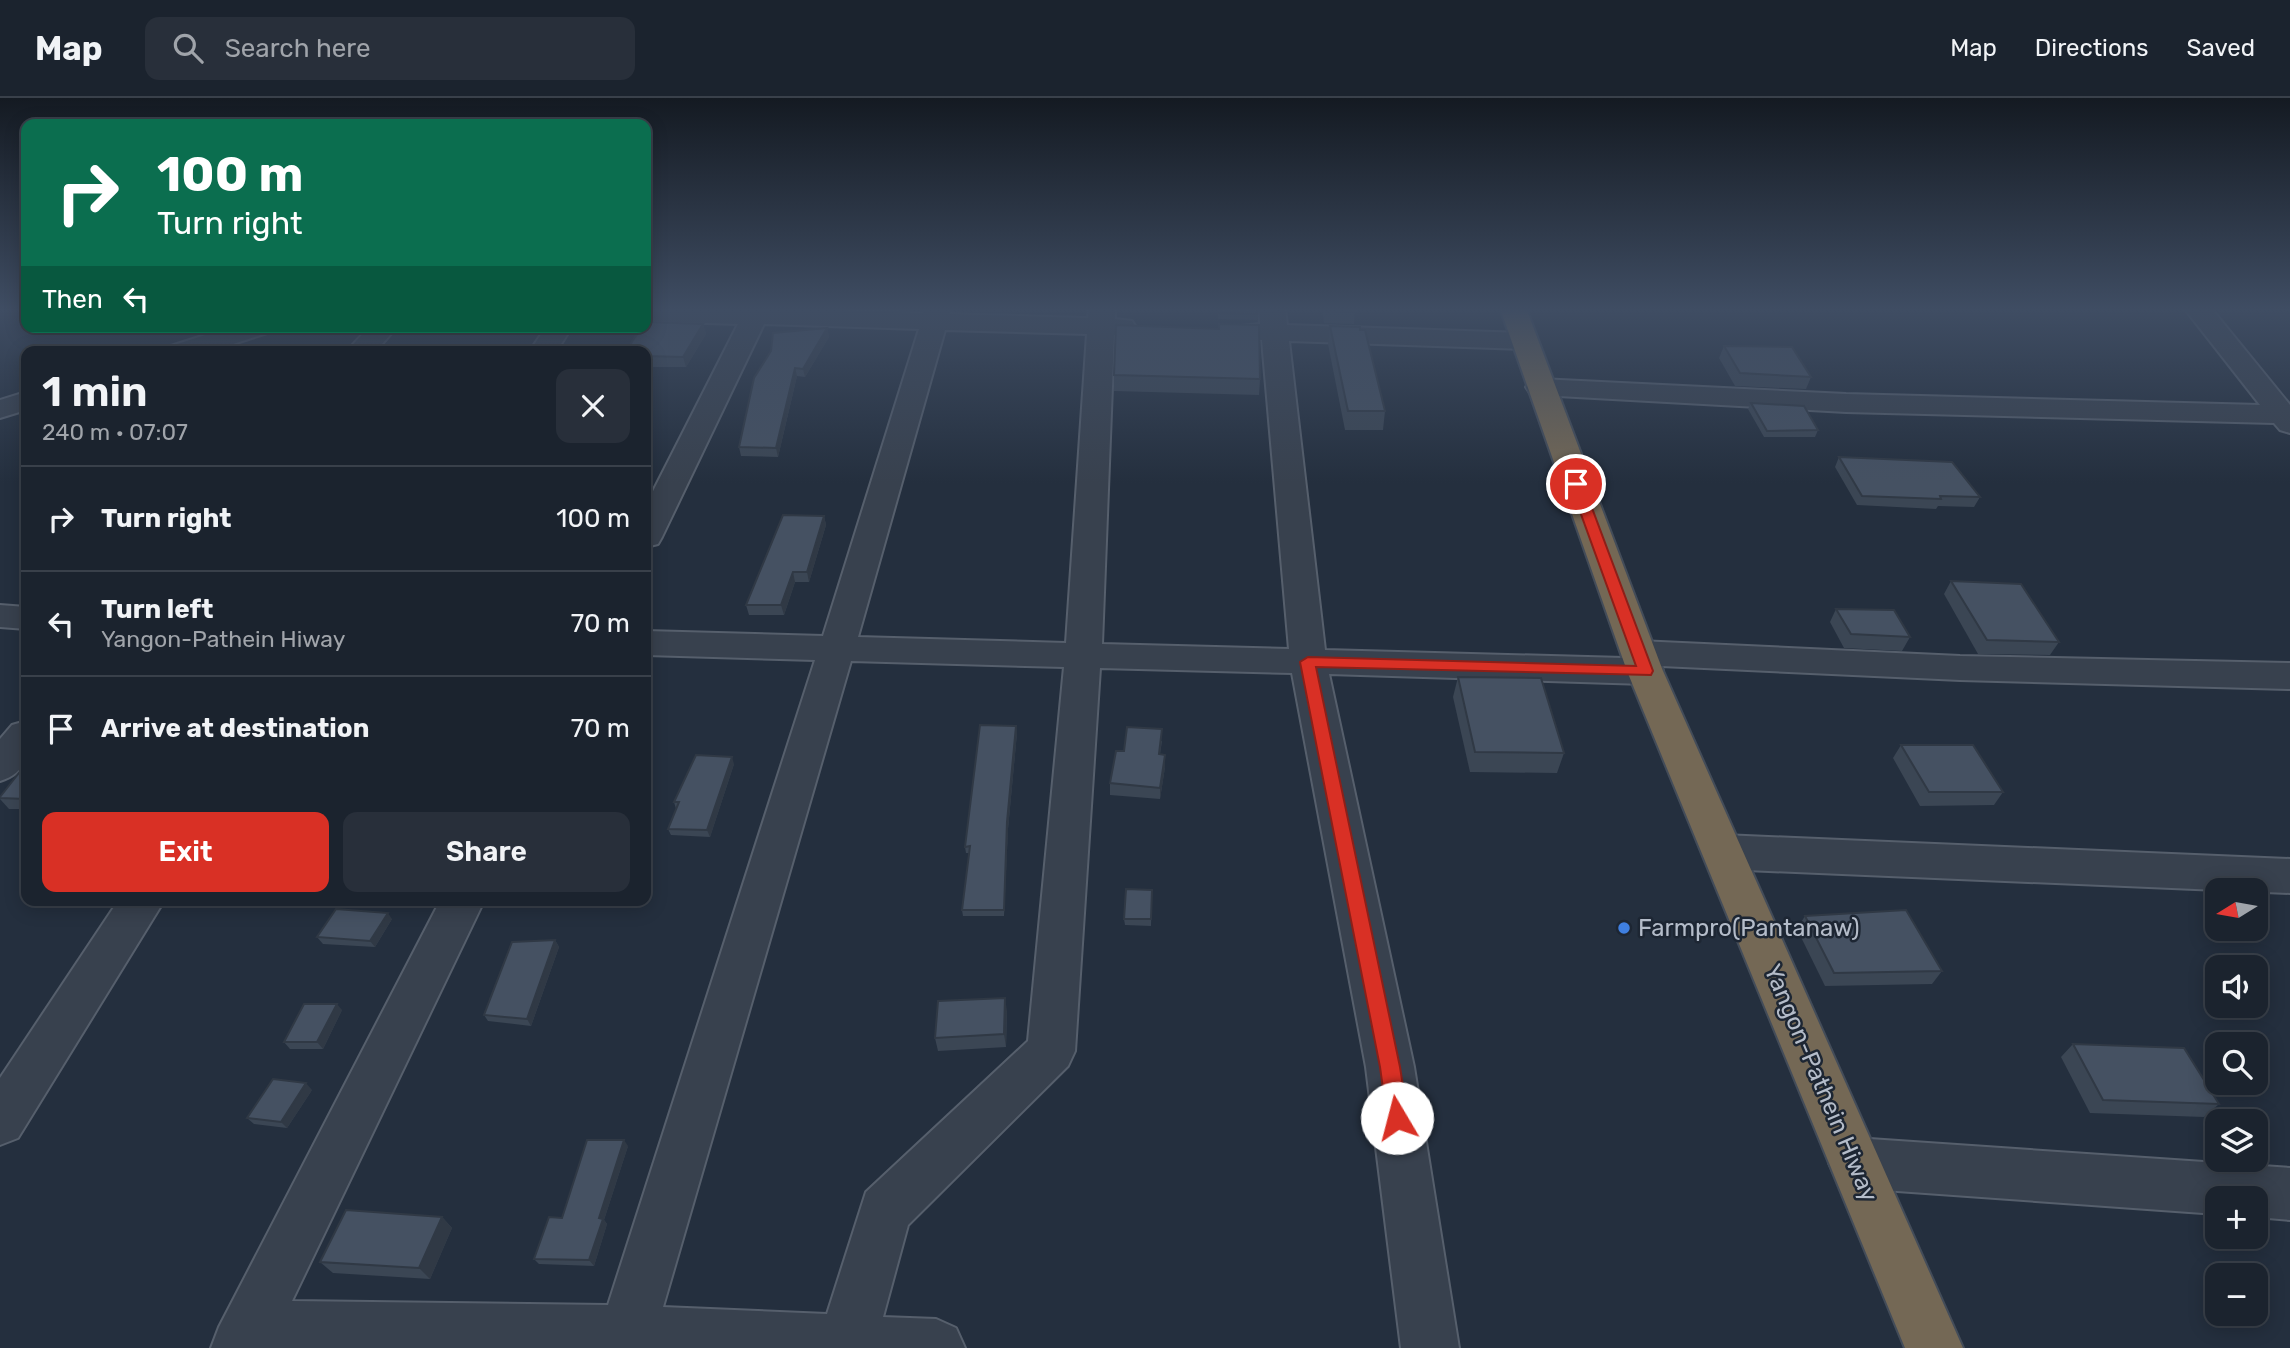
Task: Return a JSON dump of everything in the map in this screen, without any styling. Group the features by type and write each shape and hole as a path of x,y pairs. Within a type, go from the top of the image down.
{"highway":[{"name":"Yangon-Pathein Hiway","path":"1533,366 1642,662 1934,1348"}],"street":[{"path":"651,527 730,366"},
{"path":"627,1334 920,366"},
{"path":"847,1343 885,1210 1051,1051 1083,655 1098,366"},
{"path":"1277,366 1308,662 1390,1067 1430,1348"},
{"path":"2244,366 2286,419"},
{"path":"1540,387 1846,403 2286,419"},
{"path":"0,409 21,403"},
{"path":"0,616 21,618"},
{"path":"651,643 1308,662 1642,662 2290,676"},
{"path":"0,766 21,742"},
{"path":"1723,852 2290,876"},
{"path":"0,1121 139,906"},
{"path":"460,906 243,1338 627,1334 936,1348"},
{"path":"1855,1163 2290,1194"}],"building":[{"path":"761,366 805,366 803,369 795,368 776,448 739,447 754,378"},
{"path":"1114,366 1260,366 1260,379 1114,375"},
{"path":"1339,366 1374,366 1385,411 1348,411"},
{"path":"1736,366 1804,366 1811,377 1740,373"},
{"path":"1751,403 1804,406 1818,430 1767,431"},
{"path":"1839,457 1952,462 1980,497 1940,496 1941,499 1862,496"},
{"path":"783,515 824,516 807,572 793,572 781,605 746,605"},
{"path":"1951,581 2021,584 2059,642 1987,640"},
{"path":"1836,609 1894,610 1910,637 1851,634"},
{"path":"1458,677 1541,678 1564,753 1475,752"},
{"path":"980,725 1016,726 1007,822 1004,910 962,910 970,846 965,847"},
{"path":"1127,727 1162,729 1159,754 1165,755 1160,788 1110,783 1116,751 1124,751"},
{"path":"1901,745 1973,745 2003,792 1929,792"},
{"path":"696,755 732,757 707,830 668,829 679,802 674,802"},
{"path":"21,770 21,799 0,797"},
{"path":"1126,889 1152,890 1151,919 1124,919"},
{"path":"336,909 388,913 370,941 317,937"},
{"path":"1906,910 1942,971 1834,973 1805,916"},
{"path":"555,940 527,1019 484,1015 512,942"},
{"path":"1005,998 1004,1034 935,1038 938,1001"},
{"path":"304,1004 337,1004 317,1042 284,1042"},
{"path":"2073,1044 2184,1048 2205,1082 2205,1095 2213,1095 2219,1104 2103,1100"},
{"path":"273,1079 306,1083 281,1122 247,1118"},
{"path":"587,1140 624,1140 599,1218 603,1219 589,1260 534,1259 549,1217 562,1218"},
{"path":"346,1210 442,1217 419,1268 320,1262"}],"place":[{"name":"Farmpro(Pantanaw)","path":"1624,928"}],"route":[{"path":"1397,1118 1390,1067 1308,662 1645,671 1576,484"}]}
